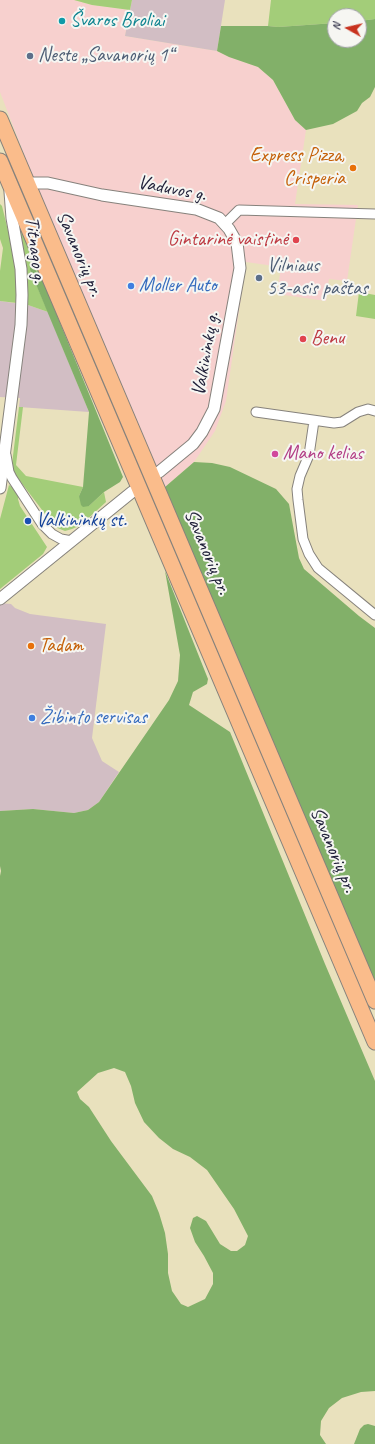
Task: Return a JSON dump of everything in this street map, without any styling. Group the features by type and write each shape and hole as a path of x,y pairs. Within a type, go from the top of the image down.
{"highway":[{"name":"Savanorių pr.","path":"0,118 375,1001"},
{"name":"Savanorių pr.","path":"0,161 375,1042"}],"street":[{"name":"Titnago g.","path":"0,488 21,325 22,296 21,269 12,218 9,183"},
{"name":"Vaduvos g.","path":"27,183 48,183 102,195 196,209 214,215 225,224 239,210 375,214"},
{"name":"Valkininkų g.","path":"159,472 193,444 209,421 214,409 240,268 237,243 225,224"},
{"path":"256,412 334,423 342,422 358,412 368,409 375,411"},
{"path":"314,421 309,455 300,476 297,489 303,539 309,554 318,568 375,615"},
{"path":"5,448 9,472 42,524 52,534 61,539 72,541"},
{"path":"0,598 132,492"}],"shaded area":[{"path":"0,0 74,0 92,5 130,10 125,36 217,51 229,57 258,67 273,80 295,120 306,130 295,204 358,205 347,281 329,279 326,301 277,294 281,267 246,262 226,401 215,431 194,462 165,487 39,193 0,92"},
{"path":"132,0 225,0 217,51 125,36"},
{"path":"0,301 28,305 48,312 89,412 19,407 20,398 0,397"},
{"path":"0,603 11,604 15,608 30,614 106,624 92,738 102,761 119,772 99,802 88,810 74,813 33,809 0,811"}],"green space":[{"path":"74,0 132,0 130,10 92,5"},
{"path":"271,0 375,0 375,19 367,20 367,8 327,8 327,24 278,27 268,26"},
{"path":"375,19 375,87 370,97 362,103 357,111 333,124 306,130 295,120 273,80 258,67 229,57 217,51 221,26 278,27 327,24 327,48 367,48 367,20"},
{"path":"0,204 2,206 14,255 17,303 0,301 0,271 3,248 0,239"},
{"path":"17,218 43,281 34,268 30,270 48,312 28,305 27,271"},
{"path":"30,267 34,268 43,281 123,477 120,482 104,492 89,506 83,507 81,505 79,496 83,487 89,412"},
{"path":"359,292 375,295 375,319 356,316"},
{"path":"19,407 23,407 16,465 26,476 83,487 79,496 89,506 104,492 106,502 81,525 65,531 55,527 14,473 12,464"},
{"path":"194,462 212,463 230,467 276,489 289,504 299,558 304,569 375,628 375,983 165,487"},
{"path":"9,485 19,496 18,499 20,506 47,547 43,554 0,589 0,519"},
{"path":"165,571 208,679 207,684 193,692 189,705 230,732 325,964 375,1081 375,1391 361,1392 342,1398 329,1408 321,1421 320,1435 326,1444 0,1444 0,811 33,809 74,813 88,810 99,802 169,700 178,681 180,655","holes":["114,1068 125,1072 131,1086 135,1103 144,1122 159,1138 173,1149 190,1157 207,1170 234,1209 248,1236 245,1245 237,1251 231,1251 220,1244 206,1221 197,1216 193,1218 190,1228 195,1242 213,1273 213,1284 205,1299 188,1307 181,1304 172,1291 168,1273 168,1254 165,1233 152,1196 111,1141 89,1107 80,1099 77,1092 98,1073"]},
{"path":"368,1424 375,1426 375,1444 354,1444 360,1429 364,1425"}],"place":[{"name":"Švaros Broliai","path":"62,21"},
{"name":"Neste „Savanorių 1“","path":"30,56"},
{"name":"Express Pizza, Crisperia","path":"353,168"},
{"name":"Gintarinė vaistinė","path":"296,240"},
{"name":"Vilniaus 53-asis paštas","path":"259,278"},
{"name":"Moller Auto","path":"131,286"},
{"name":"Benu","path":"303,339"},
{"name":"Mano kelias","path":"275,454"},
{"name":"Valkininkų st.","path":"28,521"},
{"name":"Tadam","path":"31,646"},
{"name":"Žibinto servisas","path":"32,718"}]}
